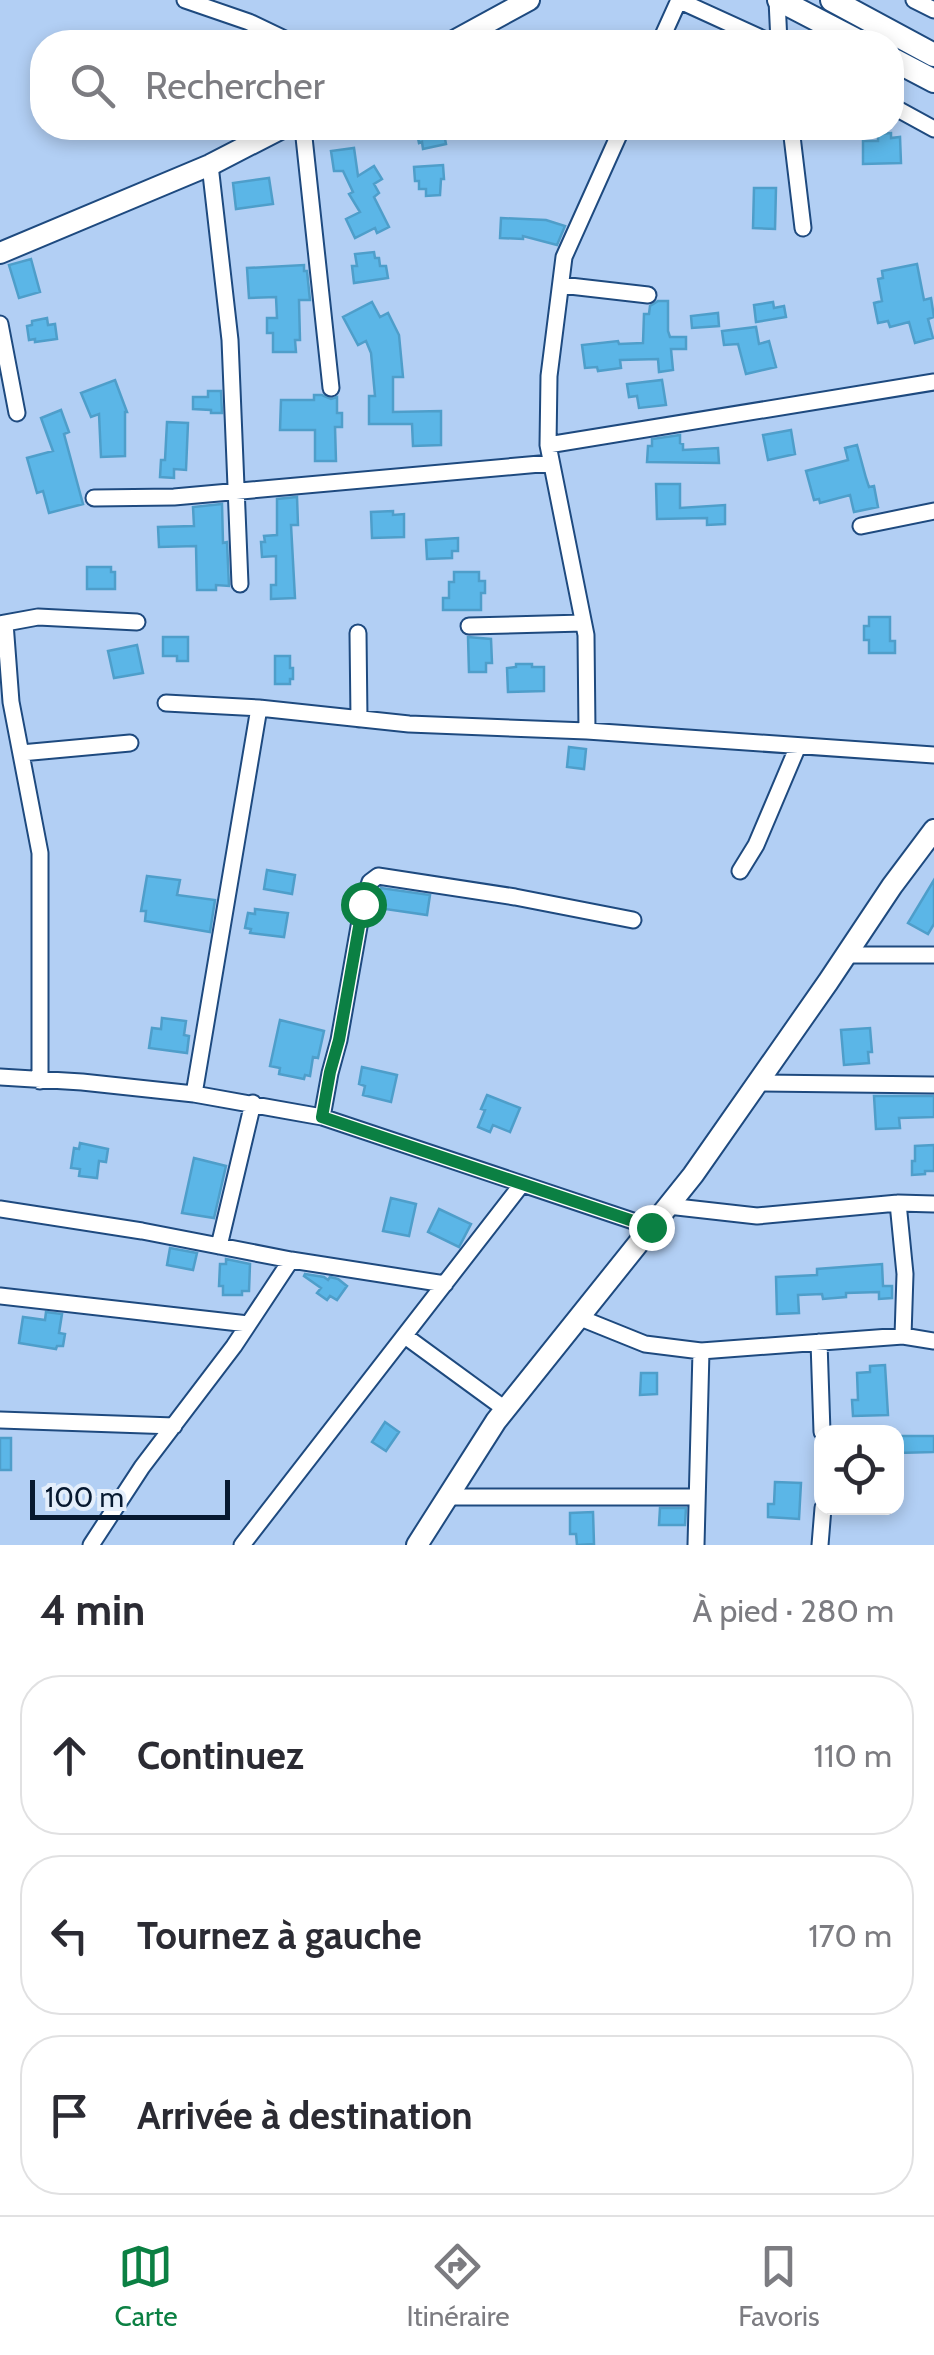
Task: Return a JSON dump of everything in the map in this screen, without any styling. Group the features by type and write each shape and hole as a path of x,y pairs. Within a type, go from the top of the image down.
{"main road":[{"path":"778,0 837,30"},
{"path":"832,0 888,30"},
{"path":"904,39 934,55"},
{"path":"904,65 934,81"}],"street":[{"path":"185,0 270,30"},
{"path":"474,30 529,0"},
{"path":"665,30 679,0 744,30"},
{"path":"778,0 779,30"},
{"path":"914,0 934,10"},
{"path":"904,113 934,129"},
{"path":"0,253 210,165 255,140"},
{"path":"304,140 331,388"},
{"path":"587,731 584,623 548,446 550,376 564,257 617,140"},
{"path":"792,140 802,228"},
{"path":"210,165 230,340 240,584"},
{"path":"561,285 648,295"},
{"path":"0,324 17,413"},
{"path":"548,446 934,382"},
{"path":"94,498 174,497 550,463"},
{"path":"860,526 934,510"},
{"path":"40,1080 40,853 2,624 38,616 137,622"},
{"path":"469,626 584,623"},
{"path":"358,633 359,719"},
{"path":"166,703 259,708 409,724 587,731 934,755"},
{"path":"194,1094 259,708"},
{"path":"21,754 130,743"},
{"path":"740,871 756,845 798,746"},
{"path":"417,1545 505,1409 693,1175 934,830"},
{"path":"322,1117 363,904 370,882 378,876 515,896 633,920"},
{"path":"846,956 934,955"},
{"path":"0,1077 194,1094 322,1117 651,1227"},
{"path":"758,1082 934,1085"},
{"path":"219,1246 253,1104"},
{"path":"242,1545 522,1184"},
{"path":"668,1206 757,1216 898,1203 934,1204"},
{"path":"898,1203 904,1336"},
{"path":"0,1209 445,1284"},
{"path":"91,1545 142,1467 291,1260"},
{"path":"0,1296 248,1324"},
{"path":"578,1317 645,1344 701,1351 904,1336 934,1341"},
{"path":"405,1336 505,1409"},
{"path":"819,1342 822,1425"},
{"path":"696,1545 701,1351"},
{"path":"0,1420 174,1426"},
{"path":"448,1496 697,1497"},
{"path":"820,1545 822,1515"}],"building":[{"path":"418,140 445,140 446,144 423,149 422,142"},
{"path":"900,140 901,163 863,164 863,141"},
{"path":"354,148 358,176 374,166 382,179 374,184 379,193 374,197 389,227 377,233 375,228 355,238 346,219 360,212 349,194 353,192 343,171 334,171 331,151"},
{"path":"443,165 440,195 426,196 426,189 419,189 419,181 415,181 414,167"},
{"path":"269,178 273,204 236,209 233,183"},
{"path":"754,188 776,188 775,229 753,228"},
{"path":"501,218 546,220 565,226 557,245 523,236 500,238"},
{"path":"374,252 380,266 386,266 388,278 354,283 355,254"},
{"path":"31,259 40,292 19,298 9,265"},
{"path":"917,264 924,300 931,298 934,317 928,319 933,338 915,343 909,322 890,327 888,321 878,323 874,303 882,301 878,279 883,278 882,271"},
{"path":"304,265 310,300 299,300 300,340 295,340 296,352 273,352 273,333 267,333 267,318 277,318 276,297 249,298 247,268"},
{"path":"668,301 670,337 686,337 686,349 671,349 673,370 659,372 658,359 620,360 621,368 598,371 597,367 585,368 582,345 643,343 644,314 649,314 650,306"},
{"path":"372,302 380,317 388,313 399,335 403,377 393,377 393,412 441,411 441,445 413,446 412,424 369,424 369,396 375,396 371,353 366,341 358,345 343,317"},
{"path":"773,302 774,308 784,306 786,317 756,322 754,305"},
{"path":"718,313 719,326 692,328 691,316"},
{"path":"47,318 48,325 55,324 57,339 29,340 27,326"},
{"path":"756,327 759,344 769,341 776,367 746,374 738,344 724,345 722,331"},
{"path":"115,380 127,412 125,456 101,457 99,414 91,417 81,393"},
{"path":"662,380 666,405 639,408 637,396 629,397 627,384"},
{"path":"208,391 221,391 222,413 193,409 193,397 208,397"},
{"path":"314,395 337,397 342,427 335,427 336,461 315,461 315,430 280,430 281,400 314,400"},
{"path":"61,410 83,504 49,513 43,491 37,493 27,458 53,451 41,418"},
{"path":"167,422 188,423 186,470 174,469 174,478 160,477"},
{"path":"791,430 795,454 768,460 763,435"},
{"path":"680,435 683,450 718,448 719,463 647,462 652,439"},
{"path":"857,445 878,507 854,512 850,495 820,503 819,499 814,500 806,471 848,460 845,448"},
{"path":"656,484 680,484 680,508 725,505 725,524 707,525 707,518 657,519"},
{"path":"297,497 298,525 291,525 295,598 271,599 271,585 276,585 276,556 262,557 261,542 265,542 264,536 277,535 277,499"},
{"path":"222,504 229,586 197,590 196,546 159,547 158,527 194,526 193,507"},
{"path":"393,511 393,515 404,514 404,537 372,538 371,512"},
{"path":"458,538 458,551 452,551 452,558 427,559 426,540"},
{"path":"87,567 111,567 111,572 115,572 115,589 87,589"},
{"path":"454,572 479,572 479,581 485,581 481,610 443,610 443,598 449,598 449,582 454,582"},
{"path":"869,617 890,617 890,641 895,641 895,653 869,653 864,626 869,626"},
{"path":"163,637 188,637 188,661 163,656"},
{"path":"468,637 491,639 492,663 486,663 486,672 469,672"},
{"path":"137,645 143,673 114,678 108,651"},
{"path":"275,656 290,656 290,684 275,684"},
{"path":"516,664 544,667 544,691 508,692 507,668"},
{"path":"569,747 586,749 584,769 567,767"},
{"path":"267,870 295,875 292,894 264,889"},
{"path":"147,876 180,880 177,895 215,900 210,932 145,921 146,911 141,911"},
{"path":"934,880 934,924 928,934 908,923"},
{"path":"381,888 430,895 427,915 385,909 385,905 377,903"},
{"path":"255,909 288,913 284,937 250,933 251,929 245,928 248,913 255,914"},
{"path":"162,1018 186,1021 187,1053 149,1048 152,1028 161,1029"},
{"path":"280,1020 324,1031 318,1058 313,1057 310,1076 305,1075 304,1079 279,1074 280,1068 270,1066"},
{"path":"870,1028 869,1063 844,1065 841,1030"},
{"path":"362,1067 397,1075 391,1102 363,1095 365,1086 359,1084"},
{"path":"487,1095 520,1108 510,1132 493,1125 490,1132 478,1127"},
{"path":"874,1096 934,1096 934,1117 899,1118 900,1128 876,1129"},
{"path":"80,1143 108,1149 106,1162 99,1161 97,1178 79,1176 80,1169 71,1168 74,1148 79,1149"},
{"path":"934,1145 934,1171 912,1175 915,1146"},
{"path":"194,1158 226,1166 214,1218 182,1213"},
{"path":"391,1198 416,1204 409,1236 383,1231"},
{"path":"439,1209 471,1224 459,1247 428,1232"},
{"path":"170,1248 197,1253 193,1270 167,1265"},
{"path":"226,1259 250,1264 249,1291 223,1295 223,1286 219,1286 220,1264 226,1264"},
{"path":"882,1264 883,1286 892,1286 892,1298 879,1299 879,1292 846,1293 846,1297 823,1299 822,1294 798,1295 799,1313 777,1314 776,1277 817,1275 817,1269"},
{"path":"305,1274 338,1279 347,1286 337,1300 330,1296 327,1300 317,1293 321,1288"},
{"path":"46,1312 62,1314 59,1333 65,1334 63,1346 56,1349 19,1343 23,1317 45,1320"},
{"path":"885,1365 888,1415 853,1416 852,1400 858,1400 857,1373 870,1372 870,1366"},
{"path":"641,1373 657,1373 657,1394 640,1395"},
{"path":"385,1422 399,1432 386,1451 372,1442"},
{"path":"904,1436 934,1436 934,1452 904,1453"},
{"path":"0,1438 11,1438 11,1470 0,1470"},
{"path":"775,1482 801,1483 799,1519 768,1517 768,1504 774,1504"},
{"path":"660,1508 686,1508 685,1525 659,1525"},
{"path":"593,1512 594,1544 577,1545 576,1534 570,1534 570,1513"}],"route":[{"path":"363,904 322,1117 651,1227"}]}
